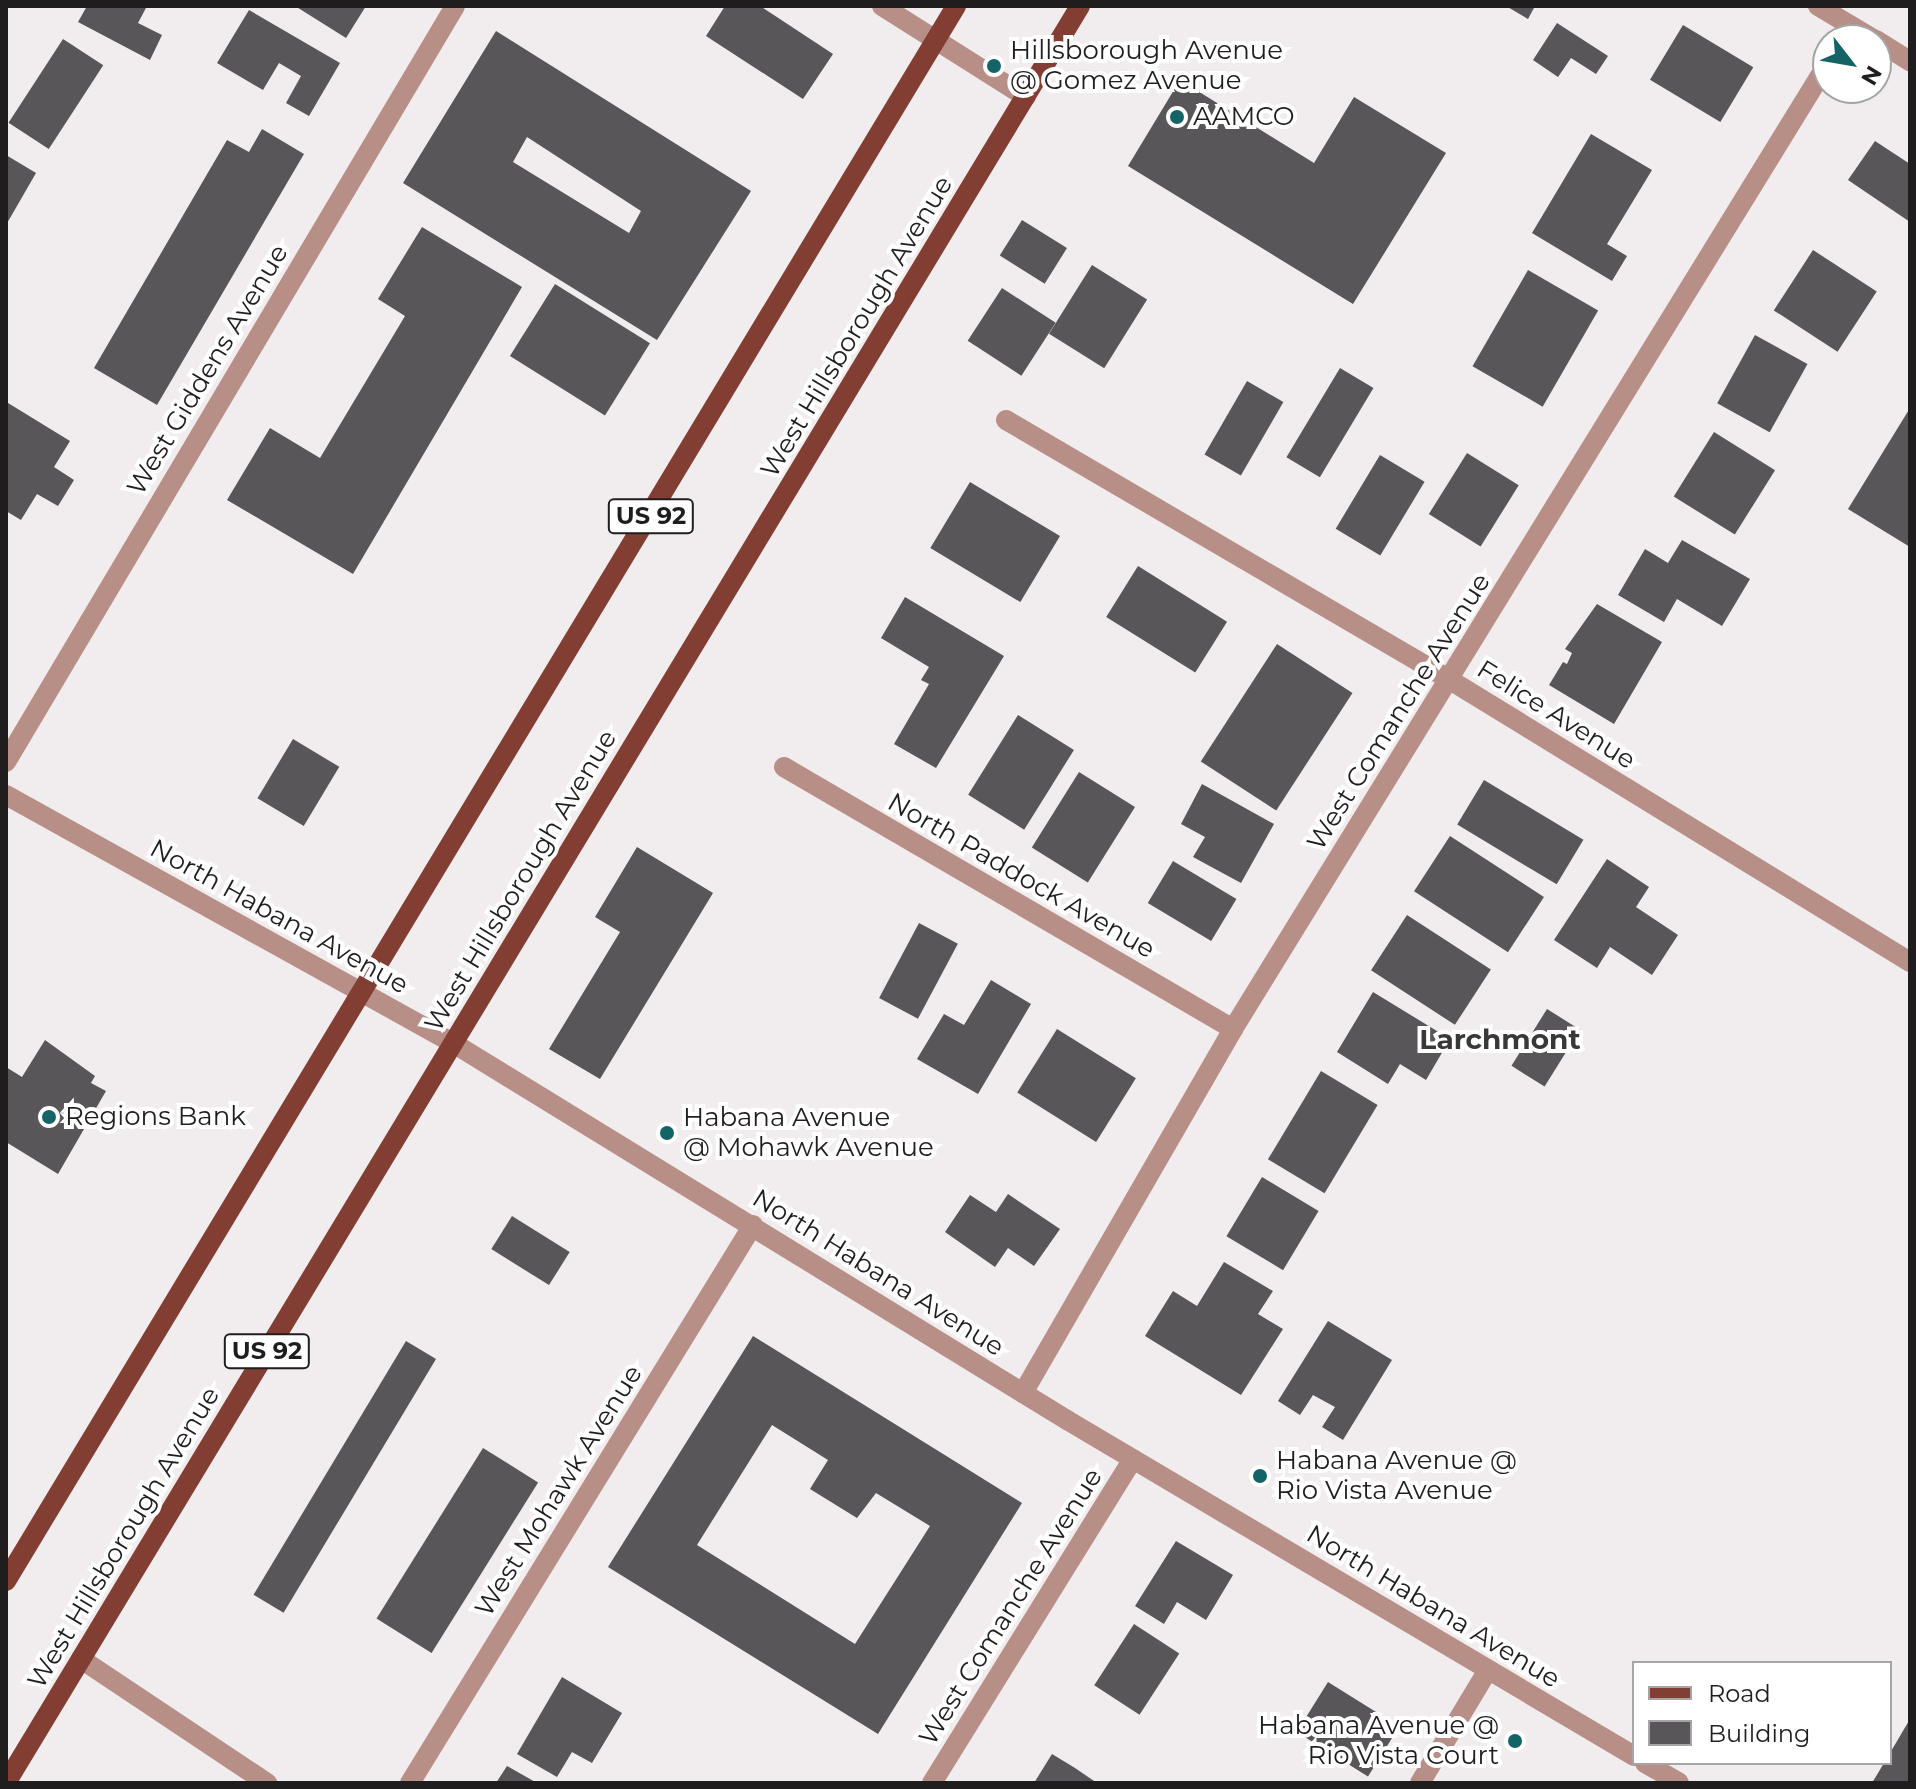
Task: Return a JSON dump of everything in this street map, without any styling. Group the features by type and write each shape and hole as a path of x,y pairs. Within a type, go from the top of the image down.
{"main road":[{"name":"US 92","path":"6,1581 365,993 956,6"},
{"name":"West Hillsborough Avenue","path":"6,1783 1080,6"}],"street":[{"name":"West Giddens Avenue","path":"6,762 455,6"},
{"path":"882,6 1026,97"},
{"path":"1818,6 1837,24"},
{"path":"1892,50 1910,61"},
{"name":"West Comanche Avenue","path":"1023,1393 1233,1029 1812,89"},
{"name":"Felice Avenue","path":"1006,420 1450,680 1910,962"},
{"name":"North Paddock Avenue","path":"784,767 1233,1029"},
{"name":"North Habana Avenue","path":"6,795 453,1043 1023,1393 1632,1755"},
{"name":"West Mohawk Avenue","path":"410,1783 753,1225"},
{"name":"West Comanche Avenue","path":"932,1783 1133,1459"},
{"path":"81,1659 267,1783"},
{"path":"1420,1783 1488,1670"},
{"path":"1648,1765 1679,1783"}],"building":[{"path":"87,6 147,6 138,23 162,35 150,60 78,22"},
{"path":"295,6 366,6 346,38"},
{"path":"725,6 760,6 833,54 803,99 706,36"},
{"path":"1506,6 1535,6 1528,19"},
{"path":"249,10 340,63 309,116 286,103 301,76 279,63 263,90 217,63"},
{"path":"1557,23 1608,56 1596,74 1571,58 1558,77 1533,60"},
{"path":"1683,25 1753,67 1720,122 1650,80"},
{"path":"496,31 751,191 657,340 403,183","holes":["527,137 641,211 629,233 513,162"]},
{"path":"63,39 103,65 49,149 9,123"},
{"path":"1180,80 1314,163 1354,97 1446,153 1353,304 1128,166"},
{"path":"262,129 304,154 157,405 94,368 227,140 249,152"},
{"path":"1591,134 1652,170 1607,244 1627,256 1612,281 1532,233"},
{"path":"1875,141 1910,164 1910,222 1848,180"},
{"path":"6,155 36,173 6,225"},
{"path":"1022,220 1067,248 1045,284 1000,256"},
{"path":"422,227 522,287 353,574 227,500 270,428 320,458 405,316 378,299"},
{"path":"1813,250 1877,291 1838,352 1774,310"},
{"path":"1092,265 1147,299 1104,368 1049,334"},
{"path":"1528,270 1598,310 1543,407 1472,366"},
{"path":"555,284 650,343 605,415 510,356"},
{"path":"1002,288 1056,323 1021,376 968,341"},
{"path":"1755,335 1807,364 1770,432 1717,403"},
{"path":"1340,368 1373,388 1320,477 1286,457"},
{"path":"1247,381 1283,402 1241,476 1204,455"},
{"path":"8,403 70,441 54,467 74,480 58,506 37,494 21,520 6,511"},
{"path":"1910,408 1910,547 1848,509"},
{"path":"1714,432 1775,470 1735,535 1674,496"},
{"path":"1467,453 1519,485 1481,546 1429,514"},
{"path":"1380,455 1425,482 1380,555 1336,529"},
{"path":"970,482 1060,536 1020,602 930,548"},
{"path":"1682,540 1750,579 1722,626 1677,599 1664,622 1618,595 1645,549 1668,563"},
{"path":"1138,566 1227,622 1195,673 1106,617"},
{"path":"905,597 1004,656 936,768 894,744 929,684 921,680 929,667 881,638"},
{"path":"1597,604 1662,642 1614,724 1549,685 1563,662 1567,664 1572,653 1565,649"},
{"path":"1277,644 1352,693 1276,810 1201,761"},
{"path":"1018,715 1074,750 1024,830 968,795"},
{"path":"293,739 339,767 304,826 257,798"},
{"path":"1079,772 1135,807 1088,882 1032,847"},
{"path":"1484,780 1583,840 1557,884 1457,825"},
{"path":"1202,784 1274,824 1241,883 1193,857 1205,837 1181,824"},
{"path":"1450,836 1544,897 1508,952 1414,891"},
{"path":"637,847 713,893 600,1079 549,1049 620,932 595,917"},
{"path":"1607,859 1649,887 1636,907 1678,935 1652,975 1610,947 1597,968 1554,940"},
{"path":"1173,861 1236,899 1211,941 1148,903"},
{"path":"1407,915 1491,969 1455,1025 1371,970"},
{"path":"919,923 958,944 918,1019 879,998"},
{"path":"991,980 1031,1004 978,1094 917,1059 944,1014 964,1025"},
{"path":"1373,992 1450,1039 1426,1080 1400,1064 1388,1084 1337,1052"},
{"path":"1547,1009 1580,1030 1545,1086 1511,1066"},
{"path":"1057,1029 1136,1078 1096,1142 1017,1093"},
{"name":"Regions Bank","path":"45,1040 95,1076 91,1083 106,1091 58,1174 6,1142 6,1067 22,1077"},
{"path":"1321,1071 1378,1105 1325,1193 1268,1159"},
{"path":"1262,1177 1319,1211 1283,1270 1226,1236"},
{"path":"1008,1194 1060,1229 1034,1266 1008,1248 995,1267 945,1232 970,1195 996,1212"},
{"path":"512,1216 570,1252 549,1285 491,1249"},
{"path":"1224,1262 1273,1291 1258,1314 1283,1329 1241,1395 1145,1336 1173,1291 1197,1306"},
{"path":"1328,1321 1392,1360 1343,1440 1322,1427 1335,1407 1313,1395 1300,1415 1278,1401"},
{"path":"753,1336 1022,1503 878,1734 608,1567","holes":["772,1425 828,1460 810,1489 857,1518 876,1493 930,1526 855,1644 697,1545"]},
{"path":"406,1341 436,1359 284,1613 254,1595"},
{"path":"483,1448 538,1482 432,1653 376,1618"},
{"path":"1176,1541 1233,1575 1206,1620 1177,1602 1164,1624 1135,1606"},
{"path":"1134,1624 1179,1653 1140,1715 1094,1685"},
{"path":"562,1677 622,1713 592,1763 572,1752 557,1777 517,1754"},
{"path":"1328,1682 1399,1727 1368,1777 1297,1732"},
{"path":"1910,1719 1910,1783 1872,1783 1883,1765 1892,1765 1892,1750"},
{"path":"1052,1754 1075,1768 1097,1783 1034,1783"},
{"path":"507,1766 537,1783 496,1783"}],"place":[{"name":"Hillsborough Avenue @ Gomez Avenue","path":"994,66"},
{"name":"AAMCO","path":"1177,117"},
{"name":"Regions Bank","path":"49,1117"},
{"name":"Habana Avenue @ Mohawk Avenue","path":"667,1133"},
{"name":"Habana Avenue @ Rio Vista Avenue","path":"1260,1476"},
{"name":"Habana Avenue @ Rio Vista Court","path":"1515,1741"}],"district":[{"name":"Larchmont","path":"1500,1039"}]}
